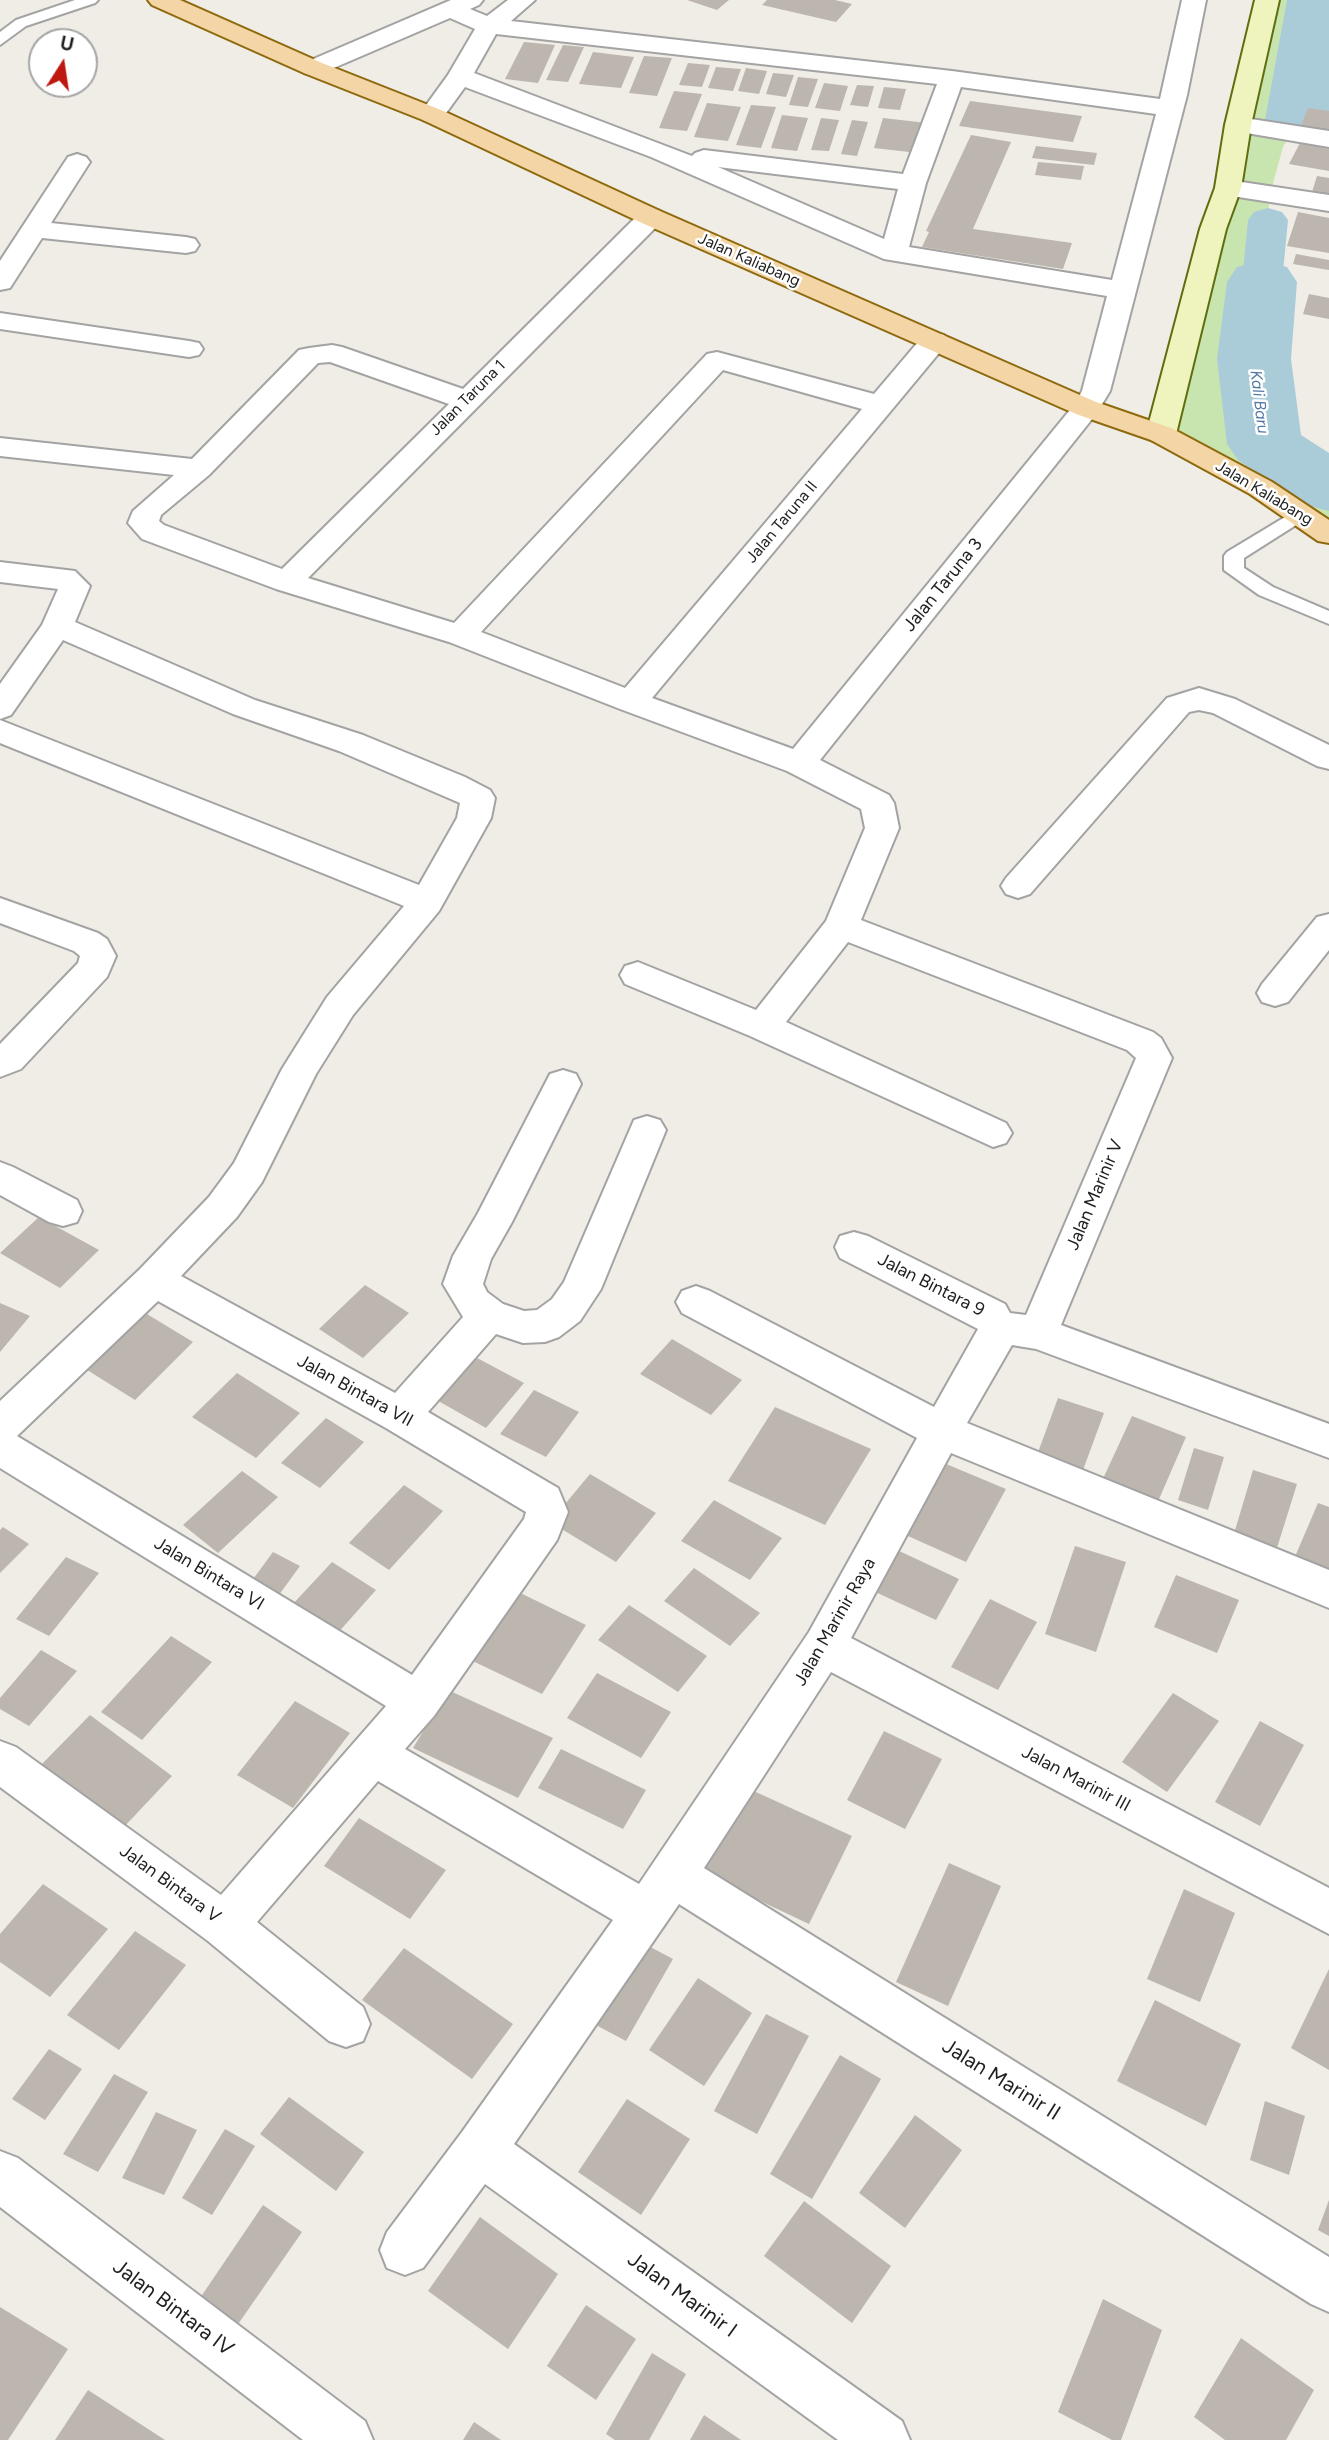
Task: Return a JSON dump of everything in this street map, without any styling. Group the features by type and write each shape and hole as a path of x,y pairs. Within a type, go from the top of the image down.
{"main road":[{"name":"Jalan Kaliabang","path":"160,0 313,68 432,116 651,217 1086,408 1161,434 1261,488 1329,534"}],"street":[{"path":"432,116 460,76 489,26 523,0"},
{"name":"Jalan Taruna 3","path":"799,763 1086,408 1096,391 1170,108 1194,0"},
{"path":"1161,434 1213,229 1240,190 1245,126 1267,0"},
{"path":"313,68 461,5 489,26 952,78 1170,108"},
{"path":"460,76 660,152 894,253 1124,290"},
{"path":"894,253 914,183 952,78"},
{"path":"1245,126 1319,137"},
{"path":"660,152 914,183"},
{"path":"0,282 77,162"},
{"path":"1240,190 1329,203"},
{"name":"Jalan Taruna 1","path":"287,582 651,217"},
{"path":"0,234 186,245"},
{"path":"0,321 189,349"},
{"name":"Jalan Taruna II","path":"631,702 934,341"},
{"path":"466,400 332,354 319,353 309,356 199,468 148,511 143,523 153,532 287,582 460,635 631,702 799,763 877,803 882,828 841,926 763,1027"},
{"path":"460,635 717,360 880,405"},
{"path":"0,447 199,468"},
{"path":"0,572 64,578 75,586 57,626 0,708"},
{"path":"0,1427 153,1280 223,1207 249,1172 300,1069 340,1006 427,902 474,818 478,798 351,743 244,707 57,626"},
{"path":"1018,886 1178,705 1199,699 1224,706 1329,758"},
{"path":"0,731 427,902"},
{"path":"0,909 86,942 95,948 98,956 94,968 8,1059 0,1063"},
{"name":"Jalan Marinir V","path":"841,926 1140,1041 1153,1052 1154,1058 1019,1332 942,1431"},
{"path":"1275,993 1329,926"},
{"path":"638,975 763,1027 993,1133"},
{"path":"563,1084 493,1222 472,1256 463,1283 473,1303 489,1315 523,1327 545,1326 566,1310 581,1289 647,1130"},
{"path":"0,1177 63,1211"},
{"name":"Jalan Bintara 9","path":"854,1247 991,1315 1019,1332"},
{"name":"Jalan Bintara VII","path":"153,1280 400,1416 542,1501 547,1512"},
{"path":"696,1302 942,1431 1329,1589"},
{"path":"400,1416 489,1315"},
{"path":"1019,1332 1329,1441"},
{"name":"Jalan Marinir Raya","path":"405,2249 480,2150 673,1874 824,1646 942,1431"},
{"name":"Jalan Bintara VI","path":"0,1447 418,1702"},
{"name":"Jalan Bintara V","path":"0,1761 225,1925 418,1702 542,1527 547,1512"},
{"name":"Jalan Marinir III","path":"824,1646 1329,1912"},
{"path":"372,1754 645,1913"},
{"name":"Jalan Marinir II","path":"673,1874 1329,2286"},
{"path":"225,1925 346,2024"},
{"name":"Jalan Marinir I","path":"480,2150 883,2440"},
{"name":"Jalan Bintara IV","path":"0,2176 346,2440"}],"lane":[{"path":"0,40 21,23 90,0"},
{"path":"1300,514 1234,556 1234,570 1266,591 1329,618"}],"green space":[{"path":"1267,0 1318,0 1298,120 1283,147 1270,194 1254,359 1265,444 1329,488 1329,534 1161,434"}],"building":[{"path":"687,0 729,0 717,10"},
{"path":"767,0 835,0 852,4 836,22 762,5"},
{"path":"524,42 555,45 538,83 505,79"},
{"path":"563,45 584,47 568,82 546,80"},
{"path":"593,52 634,57 621,88 579,84"},
{"path":"644,56 672,58 657,96 629,93"},
{"path":"688,63 710,65 702,87 679,85"},
{"path":"716,67 741,69 733,91 708,88"},
{"path":"746,68 767,71 759,94 738,91"},
{"path":"773,73 794,75 786,97 766,94"},
{"path":"798,77 818,79 808,107 789,105"},
{"path":"824,83 848,86 840,111 815,108"},
{"path":"857,85 874,86 868,107 850,105"},
{"path":"884,87 906,89 900,110 878,108"},
{"path":"674,91 702,94 687,131 659,128"},
{"path":"970,101 1082,116 1073,142 959,126"},
{"path":"707,103 741,107 728,141 694,137"},
{"path":"751,105 776,107 761,148 736,145"},
{"path":"1308,108 1329,111 1329,131 1301,126"},
{"path":"782,115 808,118 797,151 771,148"},
{"path":"821,118 839,120 829,151 811,150"},
{"path":"883,118 927,123 918,153 874,148"},
{"path":"852,120 868,122 857,156 841,154"},
{"path":"971,135 1011,142 973,229 1072,243 1063,269 922,247 929,232 926,231"},
{"path":"1300,143 1329,149 1329,171 1289,164"},
{"path":"1036,146 1097,153 1094,165 1032,158"},
{"path":"1038,162 1084,166 1081,180 1035,175"},
{"path":"1317,176 1329,178 1329,198 1311,195"},
{"path":"1298,212 1329,218 1329,253 1287,246"},
{"path":"1296,254 1329,260 1329,270 1293,264"},
{"path":"1309,294 1329,298 1329,319 1303,314"},
{"path":"39,1217 99,1250 60,1288 0,1253"},
{"path":"365,1285 409,1313 363,1358 319,1329"},
{"path":"0,1303 30,1316 0,1352"},
{"path":"142,1311 193,1342 135,1400 84,1368"},
{"path":"672,1339 742,1380 711,1415 640,1374"},
{"path":"464,1351 524,1383 486,1428 426,1394"},
{"path":"237,1373 300,1413 256,1458 192,1417"},
{"path":"534,1390 579,1412 546,1457 500,1434"},
{"path":"1058,1398 1104,1413 1083,1470 1037,1455"},
{"path":"775,1407 871,1449 825,1525 728,1481"},
{"path":"1132,1416 1186,1437 1156,1506 1101,1483"},
{"path":"326,1418 364,1442 320,1488 281,1463"},
{"path":"1194,1448 1224,1457 1208,1510 1178,1500"},
{"path":"939,1461 1006,1489 966,1562 899,1532"},
{"path":"1253,1470 1297,1484 1276,1551 1233,1537"},
{"path":"242,1471 278,1497 218,1553 183,1525"},
{"path":"590,1474 656,1513 616,1562 550,1522"},
{"path":"404,1485 443,1511 389,1570 349,1543"},
{"path":"714,1500 782,1538 750,1580 681,1541"},
{"path":"1318,1503 1329,1507 1329,1575 1288,1573"},
{"path":"3,1527 29,1544 0,1573 0,1530"},
{"path":"1075,1546 1126,1562 1096,1652 1045,1634"},
{"path":"895,1549 959,1579 936,1620 871,1590"},
{"path":"273,1552 300,1566 276,1599 248,1586"},
{"path":"66,1557 99,1573 49,1636 16,1619"},
{"path":"332,1562 376,1590 336,1635 291,1606"},
{"path":"694,1568 760,1613 730,1646 664,1601"},
{"path":"1176,1575 1239,1600 1217,1653 1154,1627"},
{"path":"506,1586 586,1625 542,1694 460,1655"},
{"path":"990,1599 1037,1622 998,1690 951,1667"},
{"path":"629,1605 707,1656 678,1692 598,1640"},
{"path":"171,1636 212,1662 142,1740 101,1712"},
{"path":"41,1650 77,1671 29,1726 0,1709 0,1698"},
{"path":"597,1673 671,1712 641,1758 567,1718"},
{"path":"448,1690 553,1738 518,1798 413,1748"},
{"path":"1173,1693 1219,1721 1167,1792 1122,1762"},
{"path":"295,1701 350,1733 293,1808 237,1775"},
{"path":"90,1715 172,1776 122,1829 40,1766"},
{"path":"1260,1721 1304,1745 1260,1826 1215,1802"},
{"path":"884,1731 942,1759 905,1829 847,1800"},
{"path":"561,1749 646,1790 623,1829 538,1788"},
{"path":"745,1787 852,1836 809,1924 699,1872"},
{"path":"359,1818 446,1870 410,1919 324,1866"},
{"path":"949,1863 1001,1886 948,2006 896,1982"},
{"path":"43,1884 108,1929 50,1997 0,1962 0,1934"},
{"path":"1184,1889 1235,1913 1200,2002 1147,1979"},
{"path":"135,1931 186,1965 119,2050 67,2015"},
{"path":"641,1942 673,1959 626,2041 594,2024"},
{"path":"404,1948 513,2024 472,2079 362,2000"},
{"path":"1329,1969 1329,2070 1291,2048"},
{"path":"698,1978 752,2013 704,2086 649,2050"},
{"path":"1155,2000 1241,2044 1206,2126 1117,2081"},
{"path":"766,2014 809,2036 757,2134 714,2111"},
{"path":"49,2049 82,2069 45,2120 12,2099"},
{"path":"840,2055 881,2079 812,2199 770,2174"},
{"path":"114,2074 148,2092 98,2172 63,2154"},
{"path":"289,2097 364,2152 336,2191 260,2134"},
{"path":"627,2099 690,2139 641,2215 578,2172"},
{"path":"1265,2101 1305,2116 1289,2175 1250,2160"},
{"path":"156,2112 197,2130 164,2195 122,2178"},
{"path":"915,2115 962,2150 905,2228 859,2193"},
{"path":"225,2129 255,2146 212,2215 182,2198"},
{"path":"1329,2200 1329,2236 1318,2230"},
{"path":"804,2201 891,2266 852,2323 764,2256"},
{"path":"263,2205 302,2232 234,2330 196,2304"},
{"path":"480,2217 558,2274 508,2349 428,2291"},
{"path":"1103,2299 1162,2330 1121,2440 1112,2440 1058,2412"},
{"path":"586,2305 636,2339 596,2400 547,2366"},
{"path":"0,2307 68,2349 8,2440 0,2440"},
{"path":"1241,2338 1314,2390 1286,2440 1225,2440 1194,2417"},
{"path":"652,2353 686,2374 649,2440 615,2440 606,2434"},
{"path":"88,2390 165,2440 55,2440"},
{"path":"704,2415 741,2440 690,2440"},
{"path":"474,2422 501,2440 463,2440"}],"waterway":[{"path":"1298,120 1318,0"},
{"path":"1262,282 1268,220"},
{"name":"Kali Baru","path":"1262,282 1254,359 1265,444 1329,488"}]}
